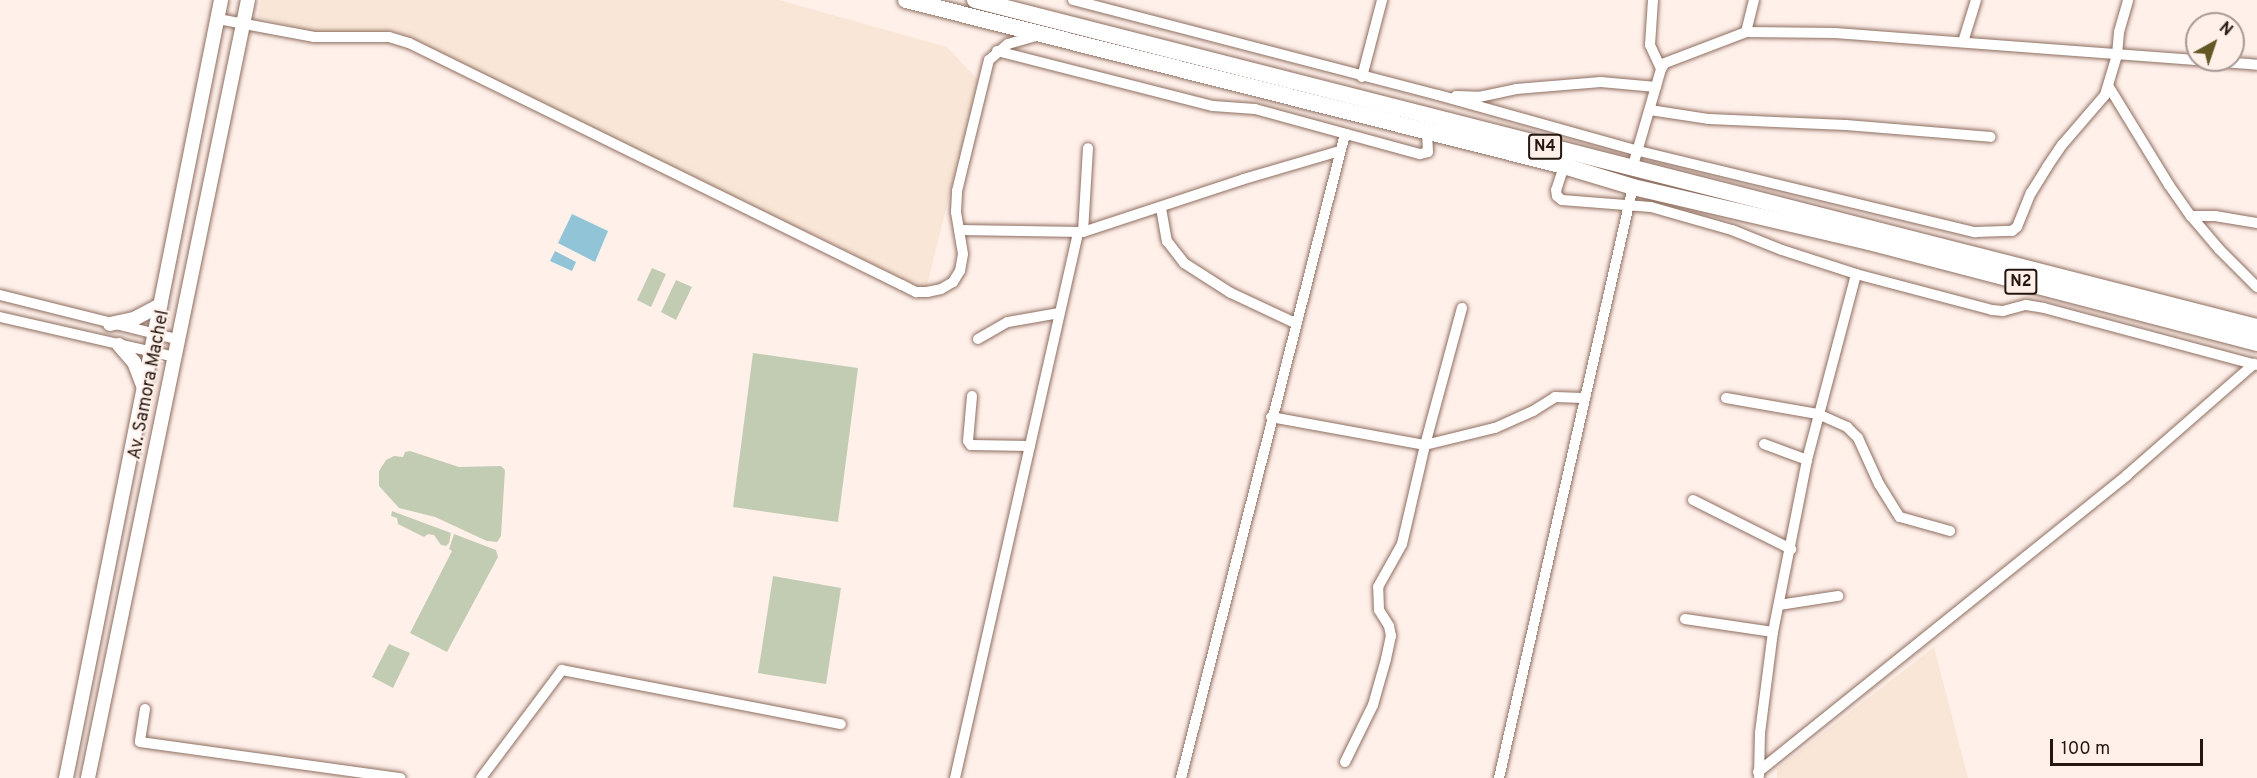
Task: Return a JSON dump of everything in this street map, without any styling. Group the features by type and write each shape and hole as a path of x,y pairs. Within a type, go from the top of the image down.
{"highway":[{"name":"N4","path":"906,0 1564,166 1633,187 1785,222"},
{"name":"N4","path":"975,0 2257,327"},
{"name":"N2","path":"1785,222 2257,343"}],"main road":[{"name":"Av. Samora Machel","path":"66,778 221,0"},
{"name":"Av. Samora Machel","path":"88,778 248,0"},
{"path":"110,324 135,319 160,305"},
{"path":"119,345 134,362 143,385"}],"street":[{"path":"1073,0 1438,95 1639,151 1976,232 2012,231 2017,227 2031,193 2047,167 2109,87 2117,55 2119,32 2128,0"},
{"path":"1362,77 1382,0"},
{"path":"1632,169 1639,151 1660,69 1650,45 1653,0"},
{"path":"1746,32 1754,0"},
{"path":"1963,42 1976,0"},
{"path":"218,19 314,37 389,37 409,43 916,292 941,289 953,282 960,271 963,254 956,212 957,191 985,69 997,51 1008,44 1044,34"},
{"path":"1660,69 1671,60 1746,32 1835,33 2257,65"},
{"path":"997,51 1203,104 1255,109 1420,154 1428,152 1427,132"},
{"path":"1438,95 1479,97 1516,89 1601,82 1656,87"},
{"path":"2109,87 2169,185 2191,216 2219,249 2257,287"},
{"path":"1650,110 1709,120 1846,125 1991,137"},
{"path":"1181,778 1240,553 1271,417 1345,134"},
{"path":"955,778 1059,314 1081,233 1088,148"},
{"path":"959,230 1081,233 1244,179 1340,151"},
{"path":"1564,166 1556,190 1557,196 1562,200 1652,207 1698,219 1856,274 1992,310 2003,311 2026,305 2044,308 2256,364"},
{"path":"1499,778 1583,398 1633,187"},
{"path":"1161,208 1167,241 1184,263 1231,293 1295,323"},
{"path":"2191,216 2215,216 2257,223"},
{"path":"1758,775 1760,733 1773,633 1807,460 1856,274"},
{"path":"0,295 177,339"},
{"path":"1344,762 1373,705 1386,659 1391,636 1379,610 1378,587 1402,544 1425,446 1462,308"},
{"path":"978,339 1008,322 1059,314"},
{"path":"0,316 174,357"},
{"path":"1758,775 2127,475 2256,364"},
{"path":"972,396 968,441 971,445 1030,446"},
{"path":"1271,417 1425,446 1495,428 1533,411 1555,397 1583,398"},
{"path":"1726,398 1818,414 1846,427 1858,438 1879,484 1900,517 1950,531"},
{"path":"1764,444 1807,460"},
{"path":"1693,500 1791,549"},
{"path":"1779,605 1838,596"},
{"path":"1685,620 1773,633"},
{"path":"480,778 562,670 841,724"},
{"path":"145,709 140,742 401,778"}],"shaded area":[{"path":"261,0 779,0 947,47 978,80 926,290 397,32 326,35 258,17"},
{"path":"1934,647 1968,778 1777,778 1777,769"}],"green space":[{"path":"652,268 666,274 651,307 637,300"},
{"path":"676,280 692,287 676,320 661,312"},
{"path":"753,353 858,368 838,522 733,507"},
{"path":"410,451 459,467 501,466 505,470 501,536 497,542 487,541 435,517 399,508 379,486 379,471 386,460 394,456 403,457 405,452"},
{"path":"392,511 451,533 449,543 446,546 441,545 434,535 428,534 424,537 398,524 397,518 391,516"},
{"path":"454,534 496,550 498,557 447,652 410,633 452,551 449,549"},
{"path":"773,576 841,588 826,684 758,673"},
{"path":"389,644 410,653 393,688 372,677"}],"water":[{"path":"572,214 608,231 595,262 558,243"},
{"path":"555,251 576,262 572,271 550,261"}]}
